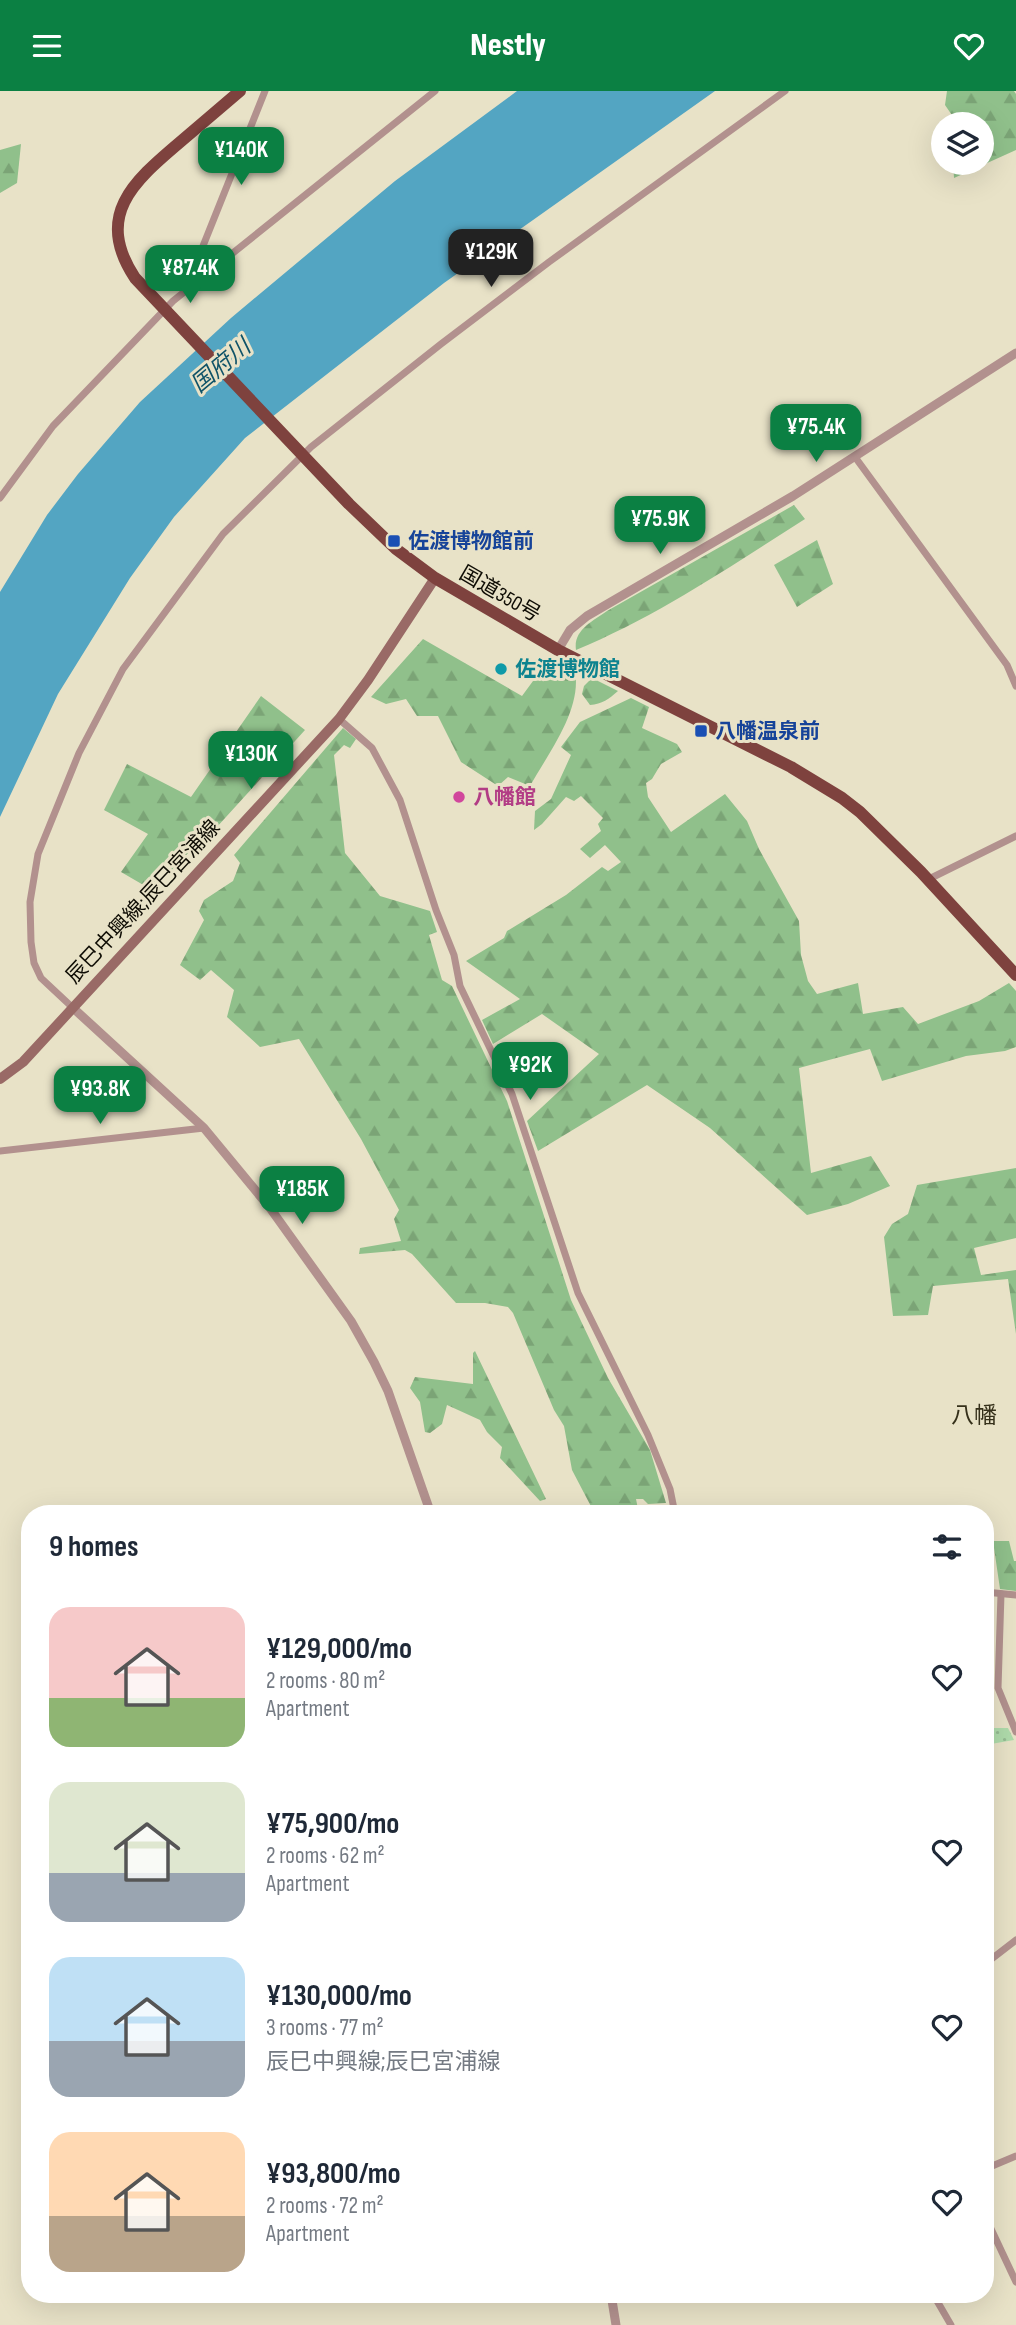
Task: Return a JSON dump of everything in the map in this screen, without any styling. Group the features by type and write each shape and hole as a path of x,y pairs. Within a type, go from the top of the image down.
{"highway":[{"name":"国道350号","path":"240,91 145,173 123,202 119,222 123,254 135,278 378,535 435,578 558,650 822,784 860,811 929,879 1016,975"}],"main road":[{"name":"辰巳中興線;辰巳宮浦線","path":"0,1079 23,1062 339,719 435,578"}],"street":[{"path":"198,279 201,251 265,91"},
{"path":"0,498 53,426 198,279 435,91"},
{"path":"428,1505 388,1391 351,1321 270,1208 204,1128 41,978 34,963 31,942 30,902 37,854 79,753 123,669 223,534 300,454 549,262 785,91"},
{"path":"558,650 570,630 587,616 793,496 1016,353"},
{"path":"855,457 1007,665 1016,686"},
{"path":"339,719 372,748 400,800 436,910 454,955 460,986 512,1094 578,1293 648,1435 670,1489 673,1505"},
{"path":"929,879 1016,836"},
{"path":"0,1151 204,1128"},
{"path":"994,1593 1016,1595"},
{"path":"1001,1594 998,1688 1016,1732"},
{"path":"994,1956 1016,1940"},
{"path":"994,2165 1016,2156"},
{"path":"994,2236 1016,2282"},
{"path":"612,2303 616,2325"},
{"path":"938,2303 951,2325"}],"green space":[{"path":"947,91 1014,91 1016,150 994,160 994,112 950,112 945,105"},
{"path":"21,144 17,183 0,193 0,150"},
{"path":"794,505 805,519 665,606 576,650 578,637 590,622"},
{"path":"817,540 833,584 797,607 774,565"},
{"path":"423,639 522,696 544,666 558,660 575,671 574,701 569,716 530,786 508,777 498,786 461,762 438,716 417,716 406,699 386,704 371,697"},
{"path":"592,678 618,691 605,701 590,705 582,694 584,686"},
{"path":"261,696 305,730 206,839 198,843 152,890 121,872 148,834 104,810 127,764 191,797"},
{"path":"631,698 649,707 642,728 677,744 682,752 661,764 652,779 646,783 648,797 671,832 725,794 747,821 759,849 799,921 801,955 808,981 817,994 858,983 863,1014 903,1007 918,1024 979,1001 1009,983 1016,991 1016,1047 1005,1051 966,1056 882,1081 870,1049 799,1068 811,1173 871,1156 890,1186 848,1204 807,1215 710,1128 647,1085 538,1151 527,1121 599,1054 542,1014 493,1044 482,1020 520,999 466,961 504,938 507,931 566,895 602,867 608,871 621,862 605,845 590,858 580,849 601,831 598,824 603,818 581,796 574,801 566,797 534,830 535,811 551,799 571,755 561,747 580,722"},
{"path":"343,728 356,739 350,748 344,745 334,755 345,853 380,896 430,911 437,932 429,935 442,980 452,986 507,1101 571,1300 608,1378 650,1450 666,1503 648,1504 643,1499 636,1499 637,1505 590,1505 572,1470 564,1426 554,1410 513,1313 508,1307 485,1303 456,1303 412,1254 405,1250 359,1254 360,1248 401,1241 394,1219 399,1210 361,1139 299,1039 260,1047 227,1017 234,990 211,970 200,980 180,965 204,920 199,911 204,900 233,881 240,863 234,855"},
{"path":"1016,1168 1016,1238 974,1248 981,1275 1016,1270 1016,1334 1008,1279 933,1286 928,1315 893,1316 884,1237 892,1224 908,1214 917,1185"},
{"path":"475,1351 546,1499 540,1501 500,1458 502,1447 487,1432 480,1420 447,1405 442,1424 430,1433 425,1432 420,1402 410,1388 415,1377 473,1384"},
{"path":"994,1541 1009,1541 1016,1561 1016,1591 1000,1589"},
{"path":"994,1728 1008,1728 1014,1740 994,1743"}],"water":[{"name":"国府川","path":"517,91 715,91 444,283 245,438 174,517 130,578 58,694 0,817 0,592 47,515 78,474 140,402 231,318 395,181"}],"place":[{"name":"佐渡博物館前","path":"394,541"},
{"name":"佐渡博物館","path":"501,669"},
{"name":"八幡温泉前","path":"701,731"},
{"name":"八幡館","path":"459,797"}],"district":[{"name":"八幡","path":"974,1416"}]}
